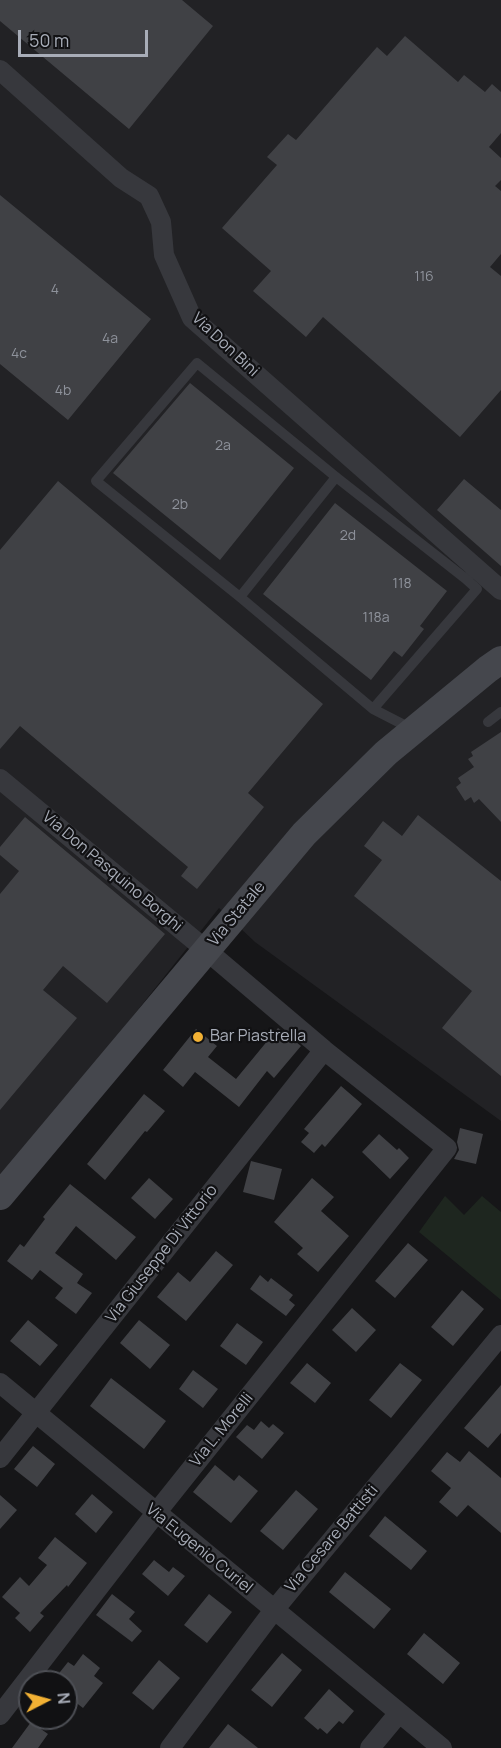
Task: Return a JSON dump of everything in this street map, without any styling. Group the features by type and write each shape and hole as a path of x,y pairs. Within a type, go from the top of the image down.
{"main road":[{"name":"Via Statale","path":"0,1196 304,834 386,753 501,660"}],"street":[{"name":"Via Don Bini","path":"0,70 121,178 149,196 161,222 164,255 192,318 471,574 501,590"},
{"name":"Via Don Pasquino Borghi","path":"0,779 324,1050 447,1148"},
{"name":"Via Giuseppe Di Vittorio","path":"0,1458 324,1050"},
{"name":"Via L. Morelli","path":"0,1715 156,1513 447,1148"},
{"name":"Via Cesare Battisti","path":"170,1748 274,1610 501,1335"},
{"name":"Via Eugenio Curiel","path":"0,1383 442,1748"},
{"path":"370,1748 399,1713"}],"lane":[{"path":"373,709 477,589 471,574 336,477 197,363 96,481 240,597 373,709 415,730"},
{"path":"240,597 336,477"},
{"path":"488,722 501,712"}],"shaded area":[{"path":"0,0 501,0 501,1121 255,942 219,908 0,1183"},
{"path":"445,1196 464,1215 482,1196 501,1212 501,1300 419,1232"}],"building":[{"path":"0,0 182,0 213,26 129,129 0,21"},
{"path":"405,36 458,82 464,75 485,92 492,84 501,92 501,133 489,147 501,158 501,180 495,186 501,191 501,254 490,267 501,276 501,390 460,437 323,317 306,337 253,291 271,271 222,228 277,165 267,157 288,134 296,140 377,47 387,56"},
{"path":"0,195 151,319 68,420 0,364"},
{"path":"190,383 294,468 220,560 113,473"},
{"path":"464,479 501,510 501,566 437,510"},
{"path":"58,481 323,704 248,793 264,807 197,889 181,876 188,867 20,726 0,749 0,550"},
{"path":"335,503 447,591 420,626 424,629 402,657 394,651 371,680 263,594"},
{"path":"501,732 501,822 479,799 474,803 471,797 465,801 456,787 461,783 458,778 474,767 468,759 473,756 471,752"},
{"path":"418,815 501,881 501,1076 442,1028 472,991 354,896 382,860 364,846 383,821 402,836"},
{"path":"25,817 165,934 107,1003 63,966 43,990 77,1018 0,1110 0,894 19,871 0,855 0,847"},
{"path":"278,1028 301,1046 274,1078 267,1071 239,1107 195,1072 183,1087 163,1070 196,1029 217,1046 208,1057 236,1079"},
{"path":"341,1086 362,1104 325,1147 322,1144 314,1153 301,1142 309,1133 304,1129"},
{"path":"144,1094 165,1111 147,1132 145,1131 105,1180 87,1164"},
{"path":"460,1128 483,1134 476,1164 454,1159 459,1150 457,1142"},
{"path":"379,1134 409,1158 390,1179 362,1152"},
{"path":"251,1161 282,1169 274,1200 243,1192"},
{"path":"149,1178 173,1199 155,1219 131,1198"},
{"path":"312,1178 334,1197 321,1211 349,1236 318,1272 297,1254 303,1248 274,1222"},
{"path":"70,1184 136,1237 116,1260 76,1226 55,1253 83,1274 77,1283 92,1293 76,1314 55,1298 63,1288 40,1270 32,1280 7,1261 20,1244 24,1247 45,1219 43,1217"},
{"path":"408,1243 428,1260 395,1298 375,1281"},
{"path":"216,1251 233,1265 186,1321 157,1297 178,1272 190,1282"},
{"path":"260,1275 268,1282 271,1278 293,1295 289,1300 295,1305 286,1316 250,1289"},
{"path":"462,1290 484,1309 453,1346 431,1327"},
{"path":"352,1308 376,1330 356,1352 332,1330"},
{"path":"28,1320 58,1345 40,1366 10,1341"},
{"path":"139,1320 170,1345 150,1369 120,1343"},
{"path":"237,1323 263,1342 246,1365 220,1346"},
{"path":"307,1363 331,1383 315,1403 290,1383"},
{"path":"400,1363 422,1380 391,1418 369,1400"},
{"path":"193,1370 218,1389 203,1408 179,1389"},
{"path":"111,1378 166,1421 144,1449 90,1406"},
{"path":"501,1385 501,1433 488,1448 464,1428"},
{"path":"261,1421 269,1428 273,1424 284,1433 262,1459 236,1437 247,1425 254,1430"},
{"path":"33,1446 55,1464 37,1487 14,1469"},
{"path":"469,1451 501,1478 501,1533 468,1505 457,1517 439,1502 451,1488 431,1471 447,1452 460,1462"},
{"path":"215,1465 234,1481 239,1475 258,1491 231,1523 193,1492"},
{"path":"296,1490 318,1509 283,1550 260,1531"},
{"path":"92,1494 113,1512 96,1533 75,1514"},
{"path":"0,1495 17,1510 0,1529"},
{"path":"385,1516 427,1551 411,1570 369,1536"},
{"path":"55,1537 87,1563 68,1587 67,1585 40,1613 44,1616 30,1632 15,1618 20,1613 2,1597 20,1577 29,1586 47,1565 38,1558"},
{"path":"154,1560 169,1572 173,1567 185,1576 168,1596 142,1574"},
{"path":"345,1572 391,1609 374,1629 329,1592"},
{"path":"112,1594 135,1612 129,1619 142,1631 132,1642 96,1615"},
{"path":"209,1594 232,1612 207,1643 184,1625"},
{"path":"424,1633 460,1663 443,1684 407,1654"},
{"path":"282,1653 302,1670 272,1707 251,1690"},
{"path":"83,1654 100,1668 94,1676 103,1683 83,1708 78,1704 78,1670 62,1670 68,1662 74,1666"},
{"path":"159,1660 180,1678 153,1710 132,1693"},
{"path":"329,1689 354,1711 343,1724 339,1721 327,1734 320,1728 318,1730 304,1718"},
{"path":"228,1724 258,1748 209,1748"},
{"path":"25,1730 42,1730 48,1734 38,1748 12,1748"}],"place":[{"name":"Bar Piastrella","path":"198,1037"}]}
